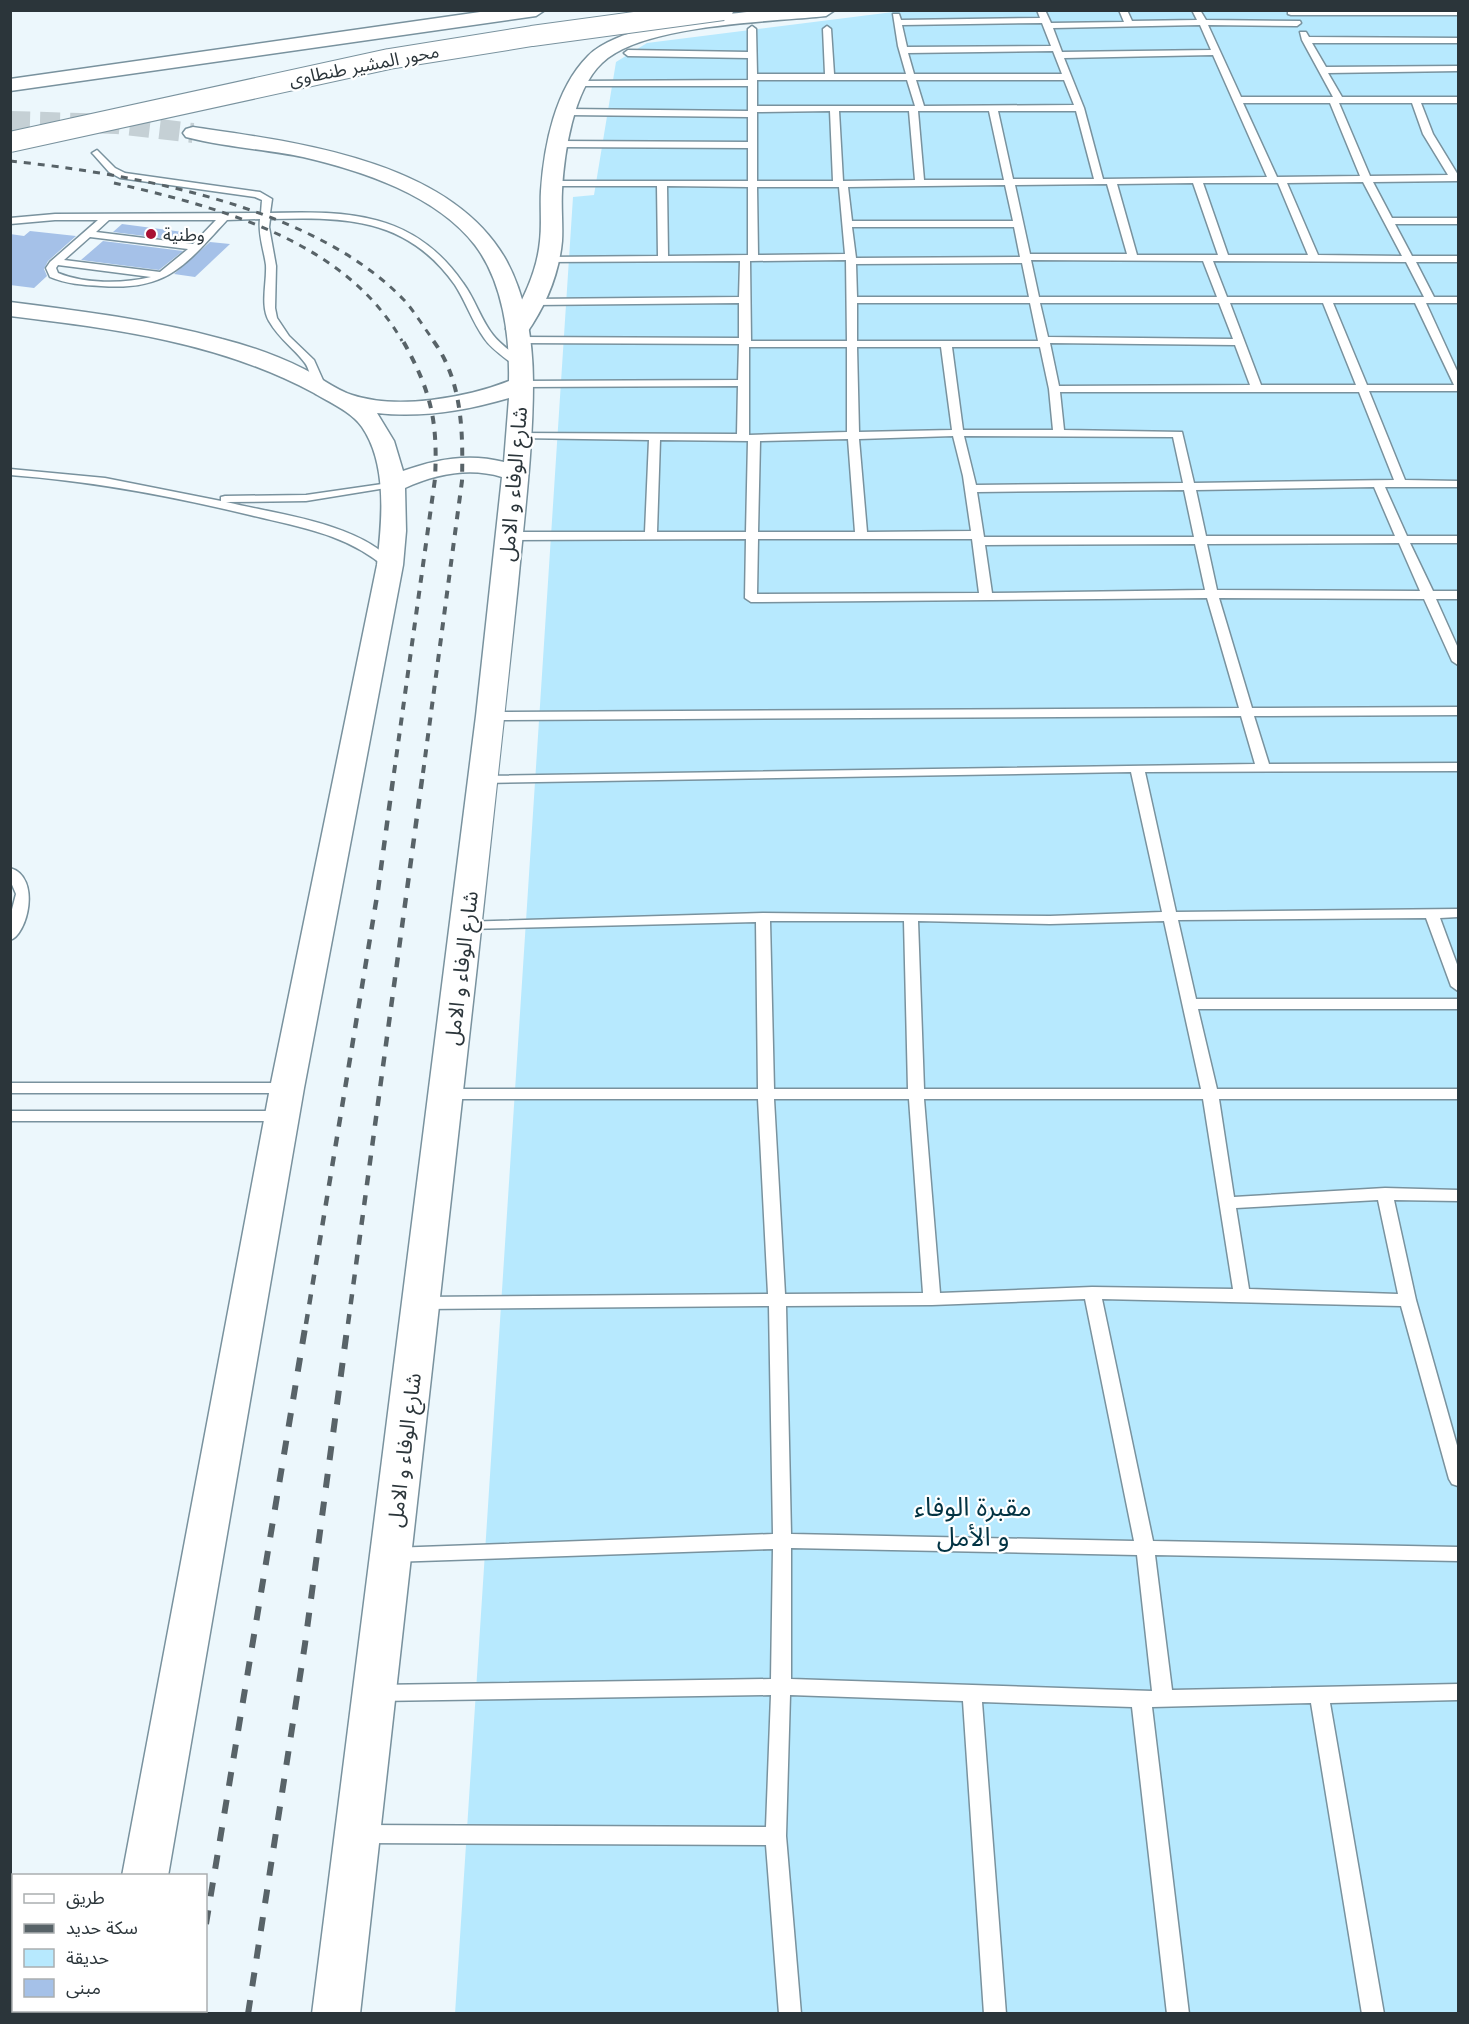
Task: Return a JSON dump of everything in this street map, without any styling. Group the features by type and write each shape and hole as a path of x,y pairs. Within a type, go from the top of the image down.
{"main road":[{"name":"محور المشير طنطاوى","path":"10,85 536,10"},
{"name":"محور المشير طنطاوى","path":"10,142 399,57 723,10"},
{"path":"332,394 378,406 437,406 483,398 520,355 533,302 548,260 552,183 558,144 579,83 597,57 622,42 686,27 827,20"},
{"name":"شارع الوفاء و الامل","path":"193,133 266,144 335,160 395,181 459,217 486,246 505,284 520,355 518,435 510,536 466,925 336,2013"},
{"path":"10,309 123,324 187,336 273,364 332,394 374,425 385,453 392,484 395,520 390,565 285,1102 145,1874"},
{"path":"392,484 422,470 449,465 478,464 515,473"}],"lane":[{"path":"459,20 477,10"},
{"path":"1041,10 1080,108 1099,181"},
{"path":"1123,10 1129,24"},
{"path":"1196,10 1314,258"},
{"path":"1457,13 1291,11 1336,100 1366,178 1410,258 1458,383"},
{"path":"827,20 830,78"},
{"path":"920,183 912,77 903,50 897,20 1129,24 1297,23"},
{"path":"752,29 752,184 746,300 745,383 753,536 751,598 1212,594 1458,595"},
{"path":"1306,40 1458,40"},
{"path":"903,50 1216,52"},
{"path":"628,53 752,55"},
{"path":"1322,70 1458,68"},
{"path":"579,83 830,78 1068,77"},
{"path":"1240,100 1458,100"},
{"path":"1414,100 1428,134 1456,178"},
{"path":"993,108 1045,342 1059,433"},
{"path":"568,112 1080,108"},
{"path":"834,109 841,183 848,224 853,436 861,535"},
{"path":"558,144 751,145"},
{"path":"97,153 112,170 123,176 262,195 267,199 263,216 271,266 270,308 272,318 285,338 310,362 332,394"},
{"path":"552,183 752,184 1456,178"},
{"path":"1197,180 1224,257"},
{"path":"1111,181 1133,257"},
{"path":"662,184 663,259"},
{"path":"10,221 55,217 224,218 322,215 359,220 391,228 416,240 433,254 459,284 489,338 520,355 745,383"},
{"path":"106,218 56,262 51,268 54,275 77,280 129,285 165,276 224,218"},
{"path":"1389,221 1458,221"},
{"path":"848,224 1017,224"},
{"path":"88,234 195,248"},
{"path":"1207,257 1257,389"},
{"path":"548,260 1458,258"},
{"path":"56,262 165,276"},
{"path":"533,302 746,300"},
{"path":"851,300 1458,300"},
{"path":"1327,300 1401,483"},
{"path":"520,355 746,342 852,344 1238,342"},
{"path":"946,344 957,433 964,452 971,489 986,597"},
{"path":"1054,389 1458,388"},
{"path":"518,435 749,438 957,433 1178,434 1212,594 1263,767"},
{"path":"651,536 655,437"},
{"path":"10,472 94,480 192,498 344,536 372,550 390,565"},
{"path":"971,489 1190,488 1378,483 1458,484"},
{"path":"1378,483 1458,661"},
{"path":"192,498 247,500 306,498 392,484"},
{"path":"510,536 861,535 1201,541 1458,539"},
{"path":"490,716 1458,711"},
{"path":"483,779 1137,768 1458,767"},
{"path":"1137,768 1210,1094 1242,1294"},
{"path":"10,872 23,885 25,894 10,936"},
{"path":"1431,913 1458,986"},
{"path":"466,925 762,917 911,916 1050,920 1170,916 1458,913"},
{"path":"911,916 916,1094 932,1299"},
{"path":"762,917 766,1094 777,1300 782,1541 781,1687 776,1836 790,2013"},
{"path":"1190,1004 1458,1004"},
{"path":"10,1088 285,1102"},
{"path":"446,1094 1458,1094"},
{"path":"10,1116 285,1102"},
{"path":"1227,1203 1385,1194 1458,1195"},
{"path":"1385,1194 1408,1300 1451,1422 1458,1479"},
{"path":"421,1303 932,1299 1092,1293 1242,1294 1408,1300"},
{"path":"1092,1293 1145,1548 1163,1698"},
{"path":"391,1555 782,1541 1458,1554"},
{"path":"375,1693 781,1687 1141,1699 1458,1692"},
{"path":"972,1694 995,2013"},
{"path":"1319,1695 1373,2013"},
{"path":"1141,1699 1178,2013"},
{"path":"358,1834 776,1836"}],"green space":[{"name":"مقبرة الوفاء و الأمل","path":"909,10 1458,11 1458,2013 455,2014 573,197 594,195 616,62 647,43"}],"building":[{"path":"122,224 183,232 177,237 194,240 192,242 113,232"},
{"path":"30,231 76,236 48,261 44,269 47,276 34,288 10,285 10,234 24,236"},
{"path":"103,241 183,251 159,270 81,260"},
{"path":"210,242 230,244 195,277 174,274"}],"tunnel":[{"path":"10,121 117,124 193,133"}],"railway":[{"path":"10,161 111,175 165,186 220,200 272,218 322,240 366,268 404,300 434,341"},
{"path":"114,183 236,217 276,233 313,253 348,277 378,306 402,341"},
{"path":"394,773 436,458 434,422 426,391 402,339"},
{"path":"423,773 462,481 459,407 450,372 432,339"},
{"path":"306,1324 378,890 394,772"},
{"path":"348,1324 423,772"},
{"path":"207,1918 306,1322"},
{"path":"248,2014 305,1644 348,1322"}],"place":[{"name":"وطنية","path":"151,234"}]}
